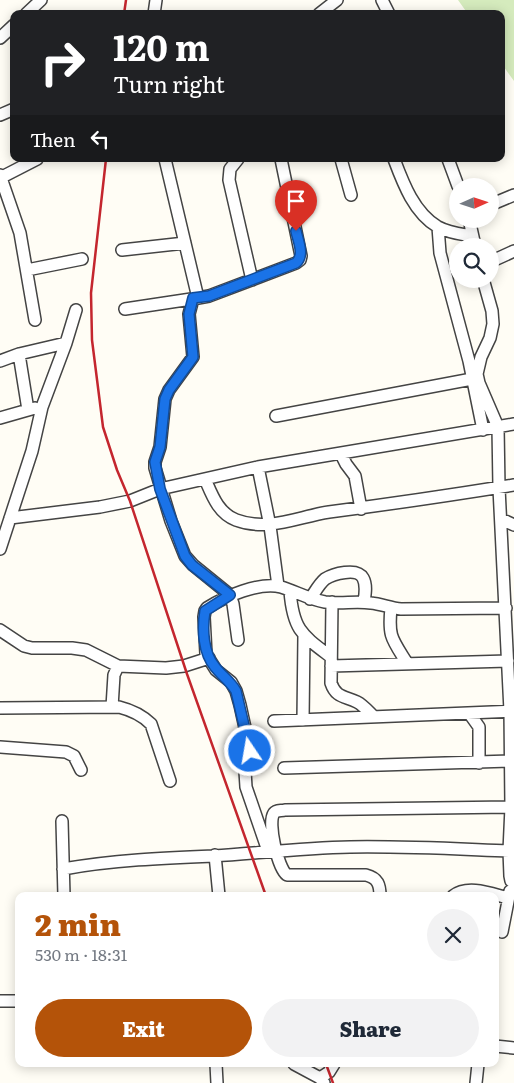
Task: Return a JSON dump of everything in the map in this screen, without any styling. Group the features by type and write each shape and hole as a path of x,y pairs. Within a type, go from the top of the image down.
{"street":[{"path":"30,10 41,0"},
{"path":"0,38 10,29"},
{"path":"32,162 0,177 20,233 35,320"},
{"path":"166,162 185,243 195,298 189,314 193,357 169,390 165,399 160,447 155,462 160,489 185,556 192,565 230,595 238,640"},
{"path":"236,162 230,169 229,180 252,280"},
{"path":"125,308 209,296 300,260 301,256 283,162"},
{"path":"342,162 351,195"},
{"path":"395,162 409,196 423,213 438,227 467,238"},
{"path":"449,162 455,178"},
{"path":"499,201 514,195"},
{"path":"438,227 440,253 483,430"},
{"path":"122,250 185,243"},
{"path":"499,258 514,251"},
{"path":"26,270 82,259"},
{"path":"486,288 492,311 493,324 477,374 498,427 501,519 512,711 513,807 509,850 510,876 513,882 502,932"},
{"path":"0,549 32,452 42,407 76,310"},
{"path":"0,361 19,354 66,343"},
{"path":"19,354 28,410"},
{"path":"276,416 472,379"},
{"path":"0,418 42,407"},
{"path":"10,518 100,507 130,501 160,489 258,467 514,424"},
{"path":"341,454 355,476 361,509"},
{"path":"258,467 270,526 278,586"},
{"path":"205,479 215,500 224,513 235,520 254,525 270,526 326,513 514,486"},
{"path":"501,519 514,525"},
{"path":"310,598 326,579 335,574 348,572 358,573 363,578 365,585 364,602"},
{"path":"380,892 377,880 366,875 287,875 281,866 272,851 246,787 245,771 251,755 236,691 230,682 216,670 206,654 204,636 205,611 230,595 270,586 278,586 310,598 332,602 374,603 391,608 506,608"},
{"path":"290,592 292,612 298,626 304,636 331,661 407,663 508,661"},
{"path":"332,602 331,684 335,693 340,697 356,702 373,716"},
{"path":"391,608 389,628 392,639 407,663"},
{"path":"0,630 24,646 86,650 118,666 166,668 184,666 208,658"},
{"path":"303,720 304,636"},
{"path":"112,707 114,675 118,666"},
{"path":"0,708 112,707 129,710 145,718 151,724 170,781"},
{"path":"274,721 512,711"},
{"path":"469,713 479,727 479,763"},
{"path":"0,747 66,752 74,756 81,770"},
{"path":"284,768 513,761"},
{"path":"272,851 271,825 273,814 276,811 513,807"},
{"path":"62,821 64,892"},
{"path":"63,869 98,863 169,856 215,856 351,847 509,850"},
{"path":"215,856 219,892"},
{"path":"462,892 472,890 481,892"},
{"path":"499,896 508,898"},
{"path":"0,1001 15,1001"},
{"path":"499,1046 514,1048"},
{"path":"216,1067 217,1083"},
{"path":"299,1067 322,1081 332,1067"},
{"path":"476,1083 478,1067"}],"green space":[{"path":"458,0 514,0 514,81 505,69 505,10 465,10"}],"railway":[{"path":"125,10 126,0"},
{"path":"106,162 91,293 92,340 103,427 117,470 130,501 187,674 265,892"},
{"path":"327,1067 333,1083"}],"route":[{"path":"250,751 236,691 230,682 216,670 206,654 204,636 205,611 230,595 192,565 185,556 160,489 155,462 160,447 165,399 169,390 193,357 189,314 193,298 209,296 296,263 300,260 301,256 296,231"}]}
